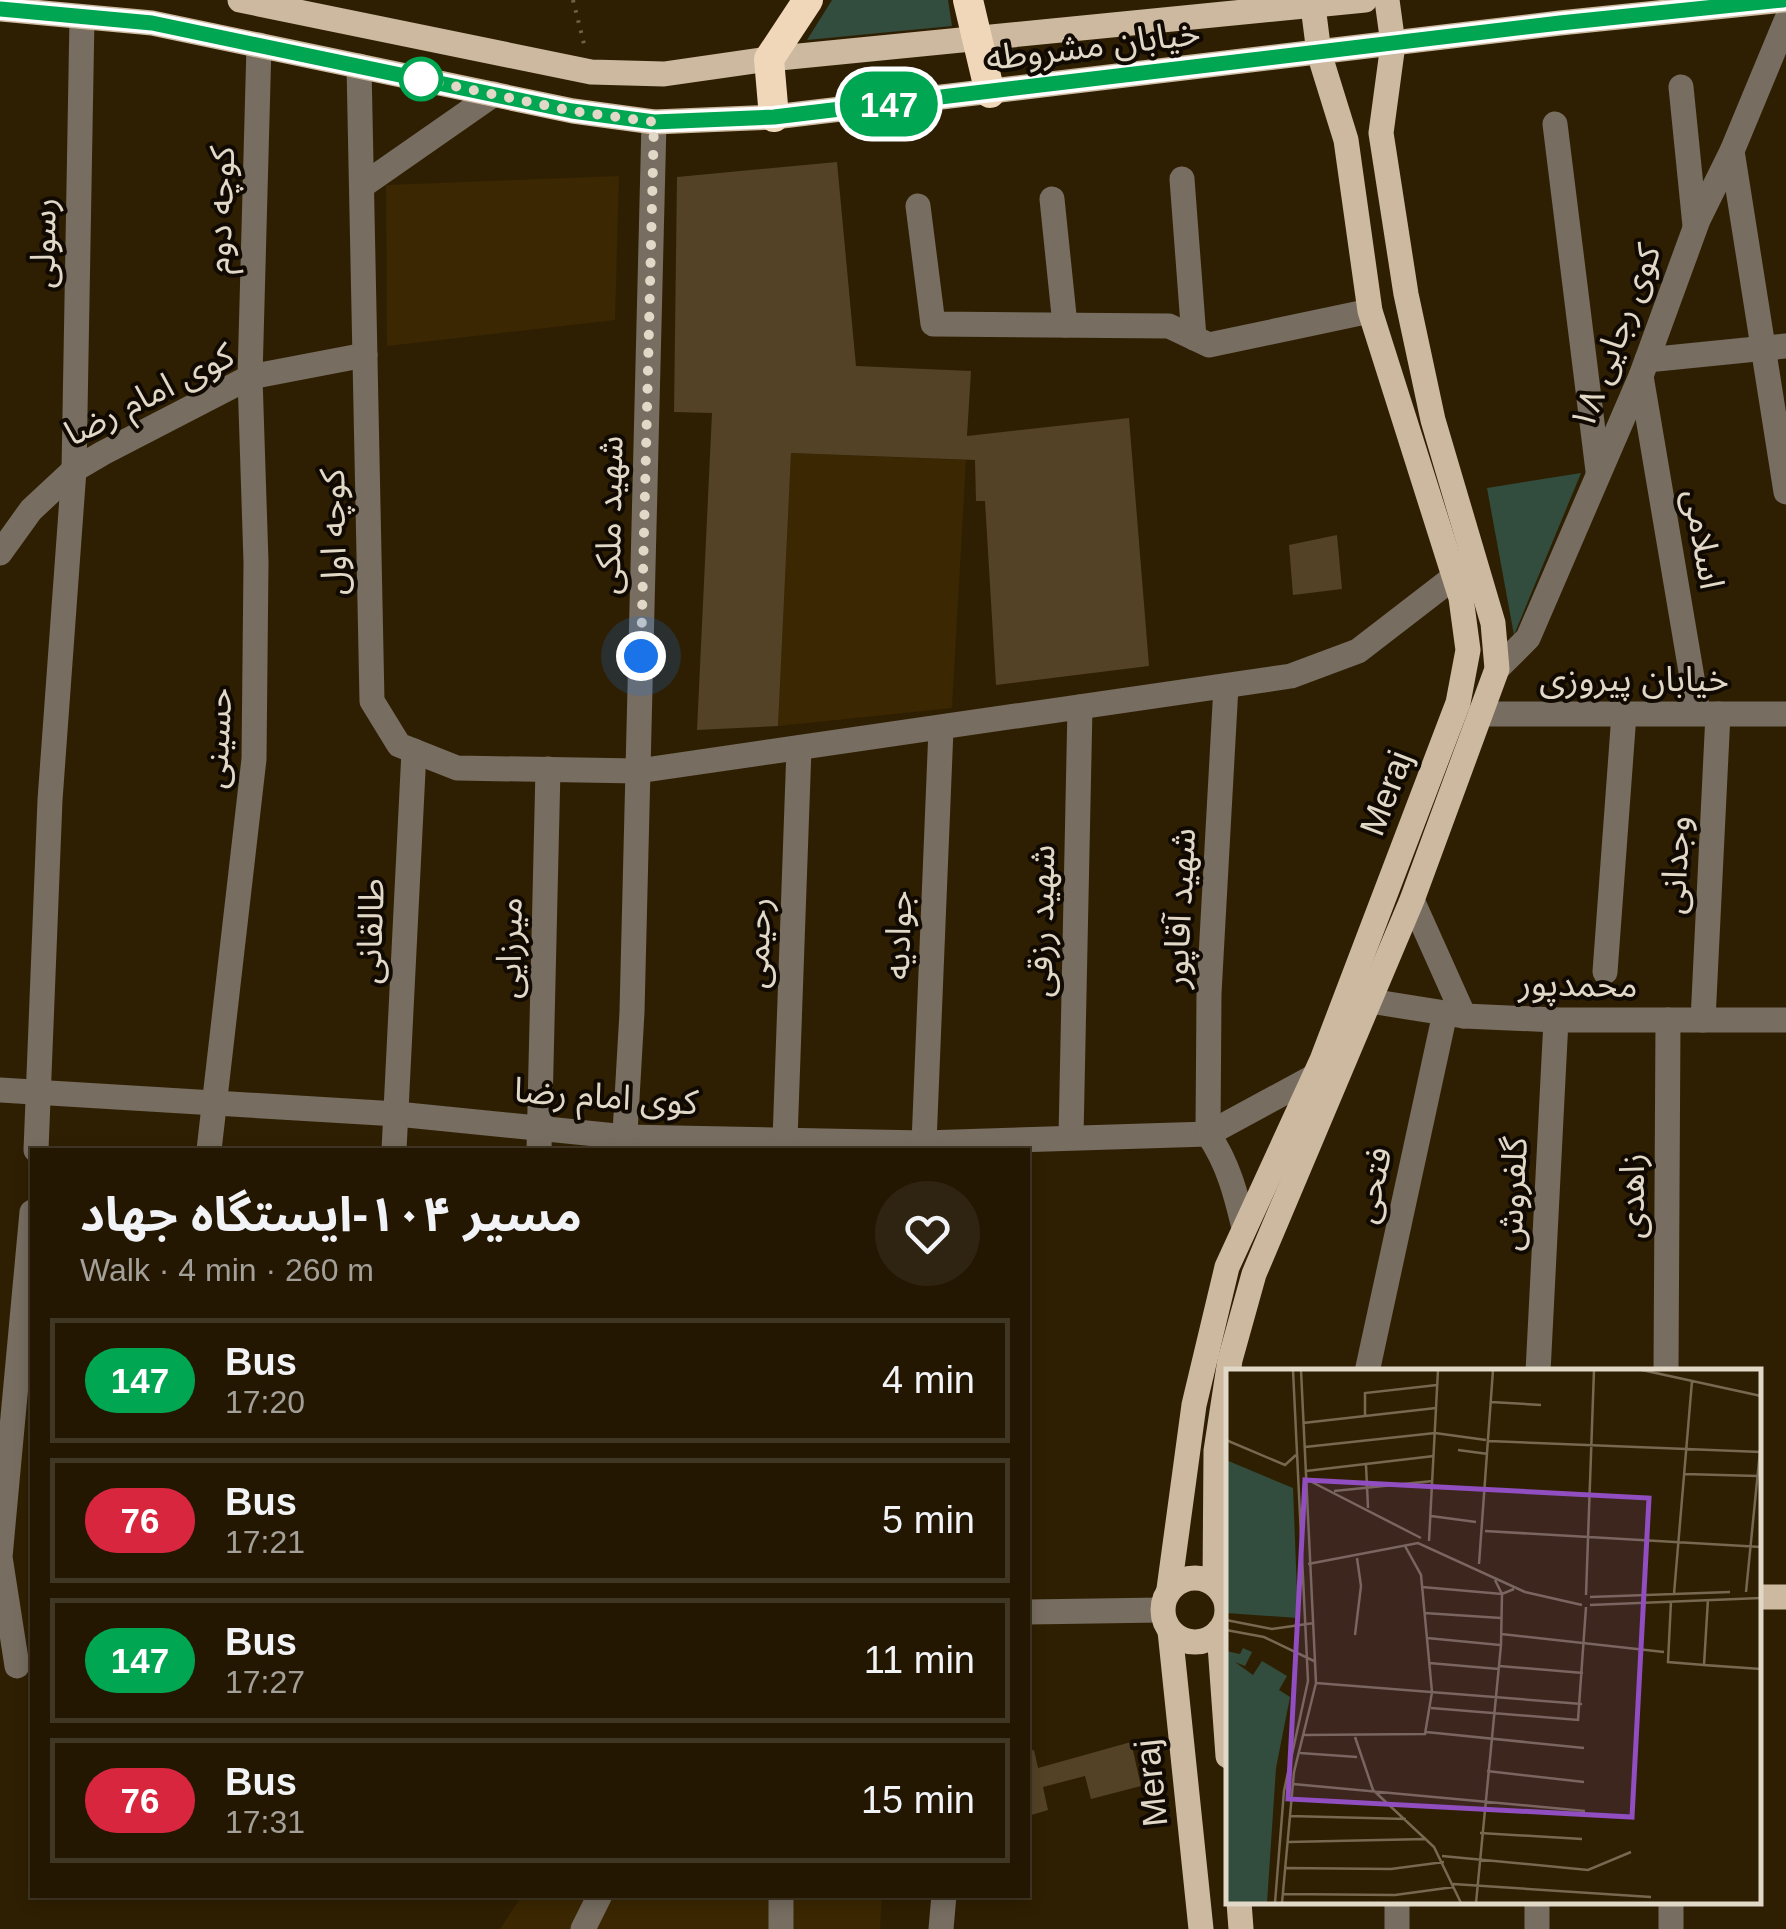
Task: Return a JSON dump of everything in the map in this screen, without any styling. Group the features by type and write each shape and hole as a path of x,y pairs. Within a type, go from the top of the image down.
{"highway":[{"path":"774,117 769,60 808,0"},
{"path":"968,0 990,93"}],"main road":[{"name":"خیابان مشروطه","path":"240,0 591,72 664,74 1366,0"},
{"name":"Meraj","path":"1229,1369 1254,1274 1412,900 1497,669 1493,622 1429,402 1406,294 1381,133 1393,44 1387,0"},
{"name":"خیابان مشروطه","path":"0,9 152,23 572,111 654,122 774,117 990,93 1393,44 1559,12 1783,0"},
{"name":"Meraj","path":"1201,1929 1167,1610 1194,1405 1227,1266 1315,1076 1458,703 1468,650 1454,577 1370,311 1346,140 1319,53 1313,6"},
{"path":"1346,140 1381,133"},
{"name":"Meraj","path":"1214,1584 1216,1451 1226,1386"},
{"path":"1225,1615 1211,1638 1189,1642 1167,1610 1186,1578 1206,1579 1221,1590 1225,1615 1226,1662"},
{"path":"1239,1904 1241,1929"}],"street":[{"name":"رسولی","path":"36,1148 50,800 74,470 82,17"},
{"name":"کوی رجایی ۱۸","path":"1497,669 1528,638 1644,368 1695,229 1786,21"},
{"name":"کوچه دوم","path":"250,376 259,45"},
{"name":"کوچه اول","path":"360,66 372,702 399,745 457,768 638,771 1291,676 1358,651 1454,577"},
{"path":"1681,87 1695,229"},
{"path":"362,186 494,94"},
{"name":"شهید ملکی","path":"625,1144 654,122"},
{"path":"1555,124 1598,474"},
{"path":"1732,151 1774,347 1786,492"},
{"path":"1182,179 1194,338"},
{"path":"1052,199 1065,325"},
{"path":"918,206 933,324 1169,326 1210,345 1370,311"},
{"path":"1644,368 1774,347"},
{"name":"کوی امام رضا","path":"0,553 31,510 74,470 250,376 365,355"},
{"name":"اسلامی","path":"1644,368 1708,714"},
{"name":"حسینی","path":"209,1148 254,759 256,562 250,376"},
{"name":"شهید آقاپور","path":"1208,1134 1209,993 1226,686"},
{"name":"شهید رزقی","path":"1071,1137 1080,707"},
{"name":"خیابان پیروزی","path":"1482,714 1786,714"},
{"path":"1605,972 1624,714"},
{"name":"وجدانی","path":"1703,1020 1708,714"},
{"name":"جوادیه","path":"924,1143 942,729"},
{"name":"رحیمی","path":"799,748 799,1144"},
{"name":"طالقانی","path":"394,1148 414,752"},
{"name":"میرزایی","path":"540,1138 548,770"},
{"path":"1412,900 1454,1014"},
{"name":"محمدپور","path":"1370,1001 1454,1014 1556,1020 1786,1020"},
{"name":"فتحی","path":"1368,1369 1454,1014"},
{"name":"گلفروش","path":"1538,1369 1556,1020"},
{"name":"زاهدی","path":"1666,1369 1668,1020"},
{"path":"1244,1228 1234,1185 1221,1152 1208,1134 1315,1076"},
{"name":"کوی امام رضا","path":"0,1090 397,1114 540,1138 625,1144 982,1145 1071,1137 1208,1134"},
{"path":"16,1666 0,1556 30,1234"},
{"path":"1030,1612 1167,1610"},
{"path":"583,1929 598,1898"},
{"path":"780,1929 781,1898"},
{"path":"941,1929 944,1898"},
{"path":"1396,1904 1397,1929"},
{"path":"1537,1904 1538,1929"}],"path":[{"path":"573,0 591,72"}],"shaded area":[{"path":"619,176 615,320 387,346 386,185"},
{"path":"791,453 966,460 952,708 778,726"},
{"path":"520,1898 882,1898 880,1929 500,1929"}],"green space":[{"path":"832,0 948,0 952,26 807,40"},
{"path":"1581,473 1514,635 1487,488"}],"building":[{"path":"837,162 856,366 971,371 967,436 1129,418 1149,666 996,685 985,501 976,501 975,460 791,453 778,726 697,730 712,413 674,412 677,177"},
{"path":"1337,535 1342,589 1293,595 1289,545"},
{"path":"1131,1742 1141,1786 1091,1799 1085,1776 1043,1787 1048,1810 1030,1815 1030,1751 1034,1750 1038,1768"}],"bus line":[{"name":"147","path":"0,9 152,23 572,111 654,122 774,117 1783,0"}],"route":[{"path":"421,79 572,111 654,122 641,656"}]}
